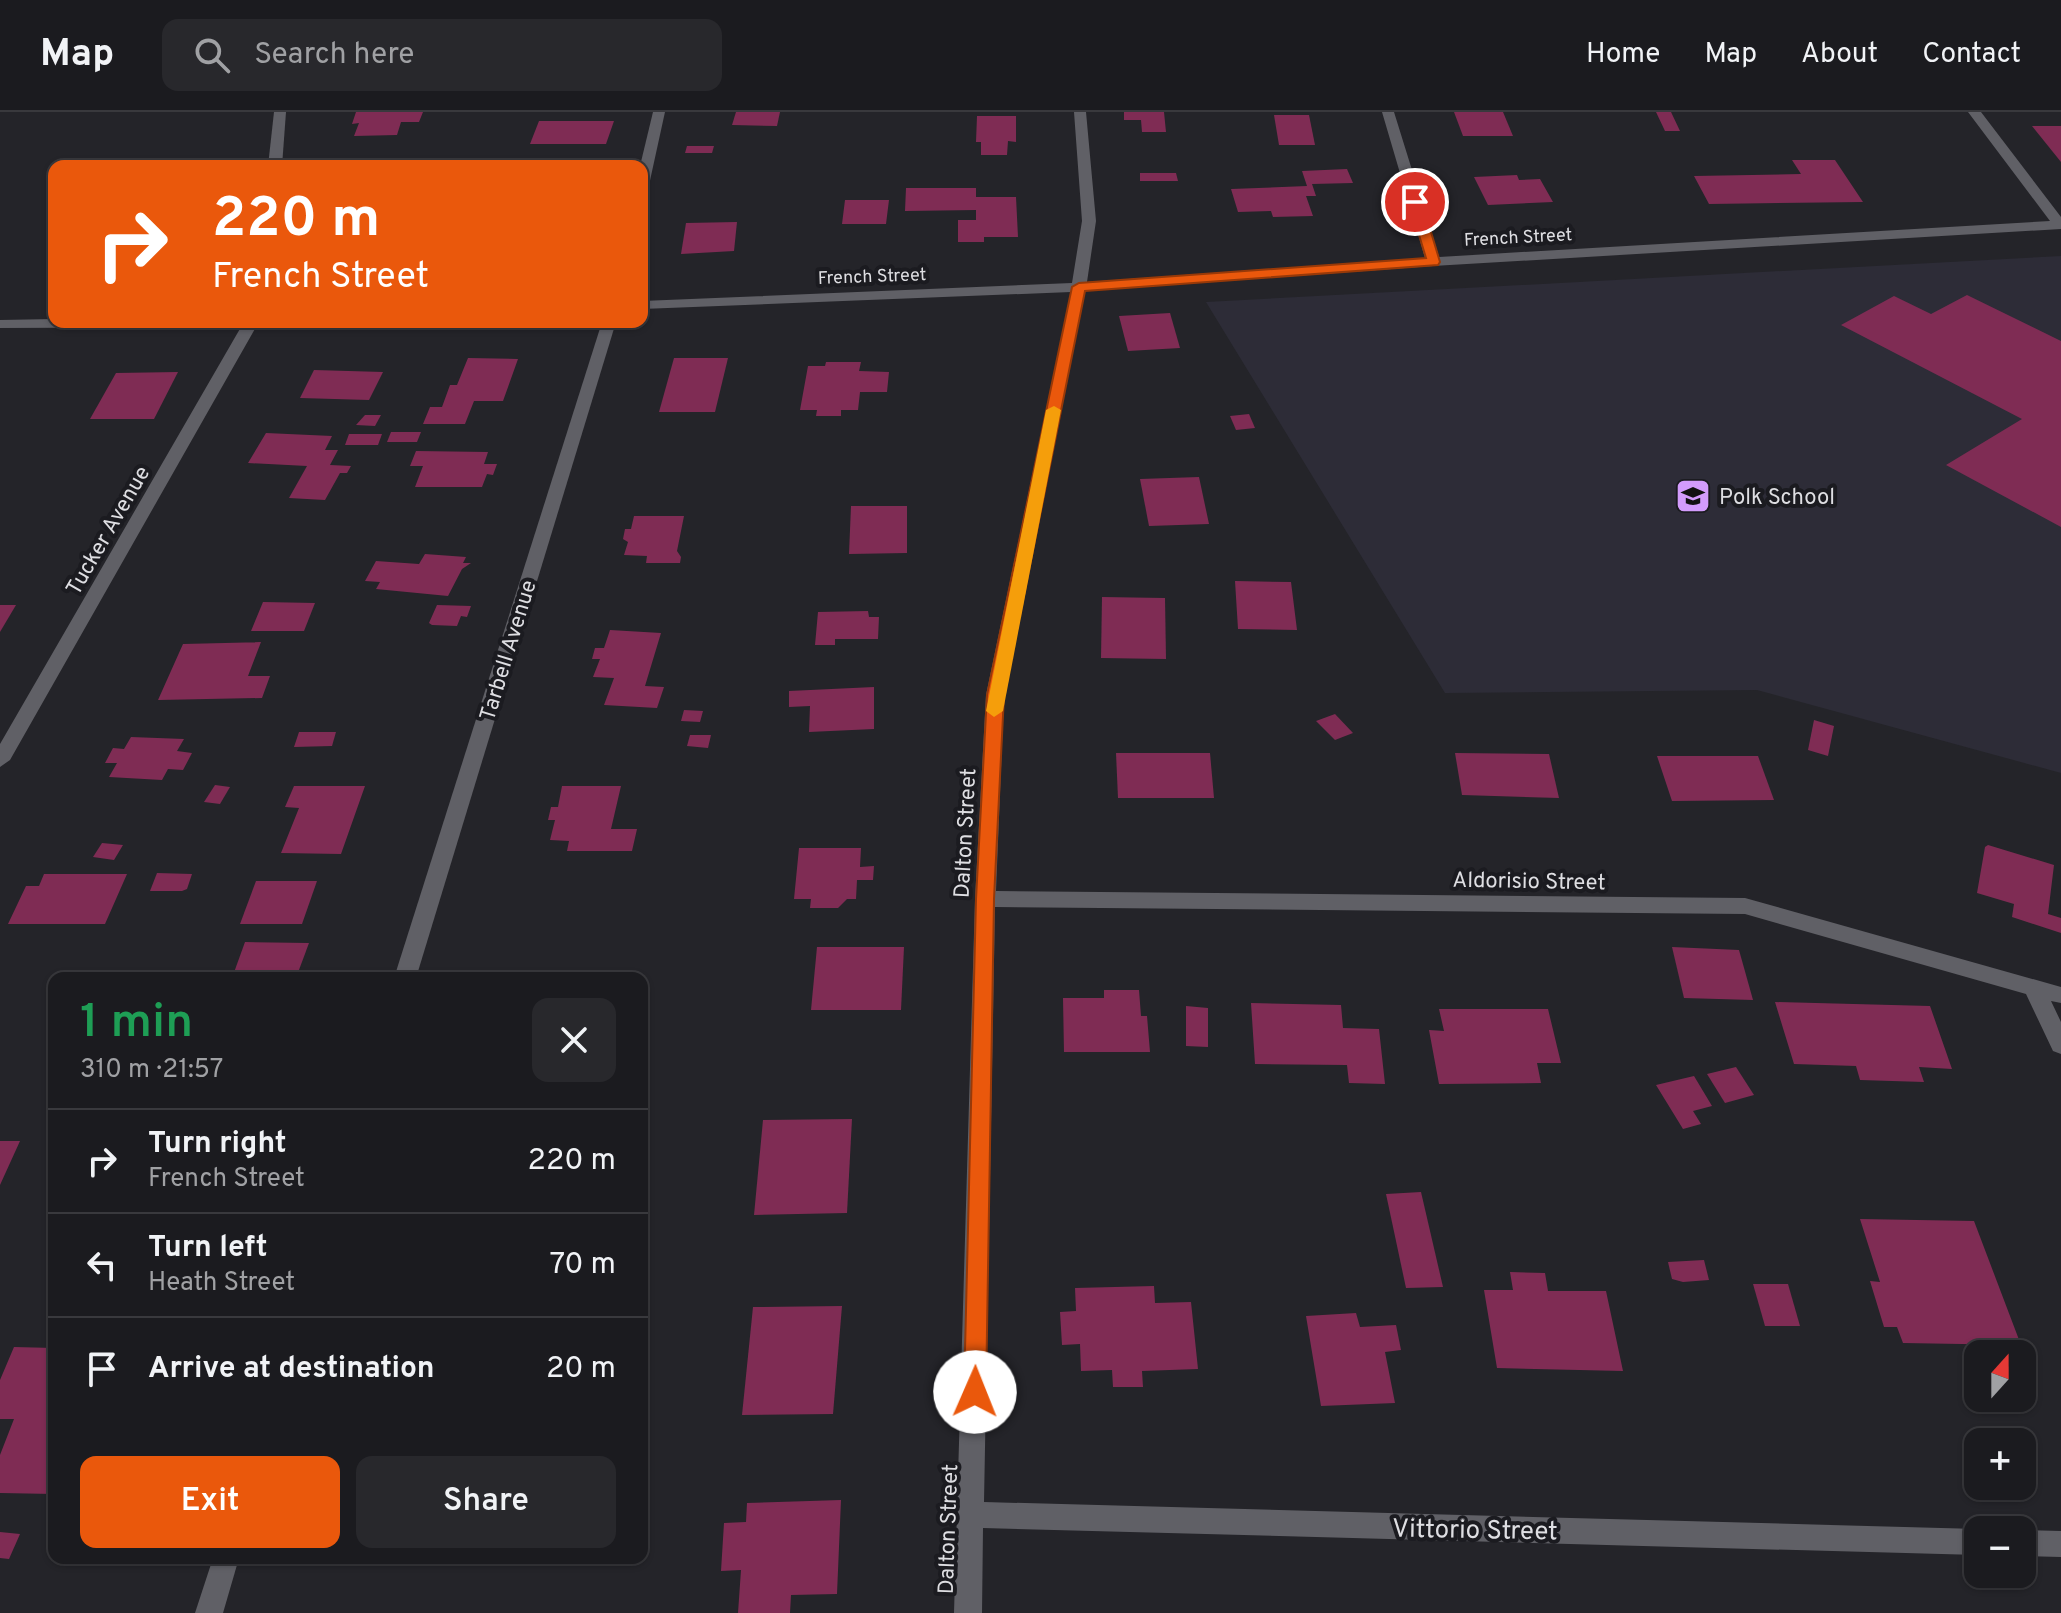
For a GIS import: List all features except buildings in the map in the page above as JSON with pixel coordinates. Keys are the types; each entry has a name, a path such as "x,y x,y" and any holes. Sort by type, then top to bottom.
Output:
{"street":[{"path":"276,160 280,112"},
{"path":"648,160 659,112"},
{"name":"Dalton Street","path":"968,1613 985,899 995,695 1079,287 1089,221 1080,112"},
{"path":"1388,112 1433,262"},
{"path":"1974,112 2060,225"},
{"name":"French Street","path":"648,305 1079,287 1433,262 2060,225"},
{"path":"0,324 48,324"},
{"name":"Tucker Avenue","path":"0,760 248,328"},
{"name":"Tarbell Avenue","path":"407,972 607,328"},
{"name":"Aldorisio Street","path":"985,899 1745,906 2061,995"},
{"path":"2034,987 2061,1045"},
{"name":"Vittorio Street","path":"972,1515 1964,1542"},
{"path":"2036,1543 2061,1544"},
{"path":"209,1613 224,1564"}],"shaded area":[{"name":"Polk School","path":"2061,256 2061,773 1757,690 1445,693 1206,302"}],"slow traffic":[{"path":"994,711 1054,410"}],"place":[{"name":"Polk School","path":"1693,496"}],"route":[{"path":"975,1392 985,899 995,695 1079,287 1433,262 1415,202"}]}
